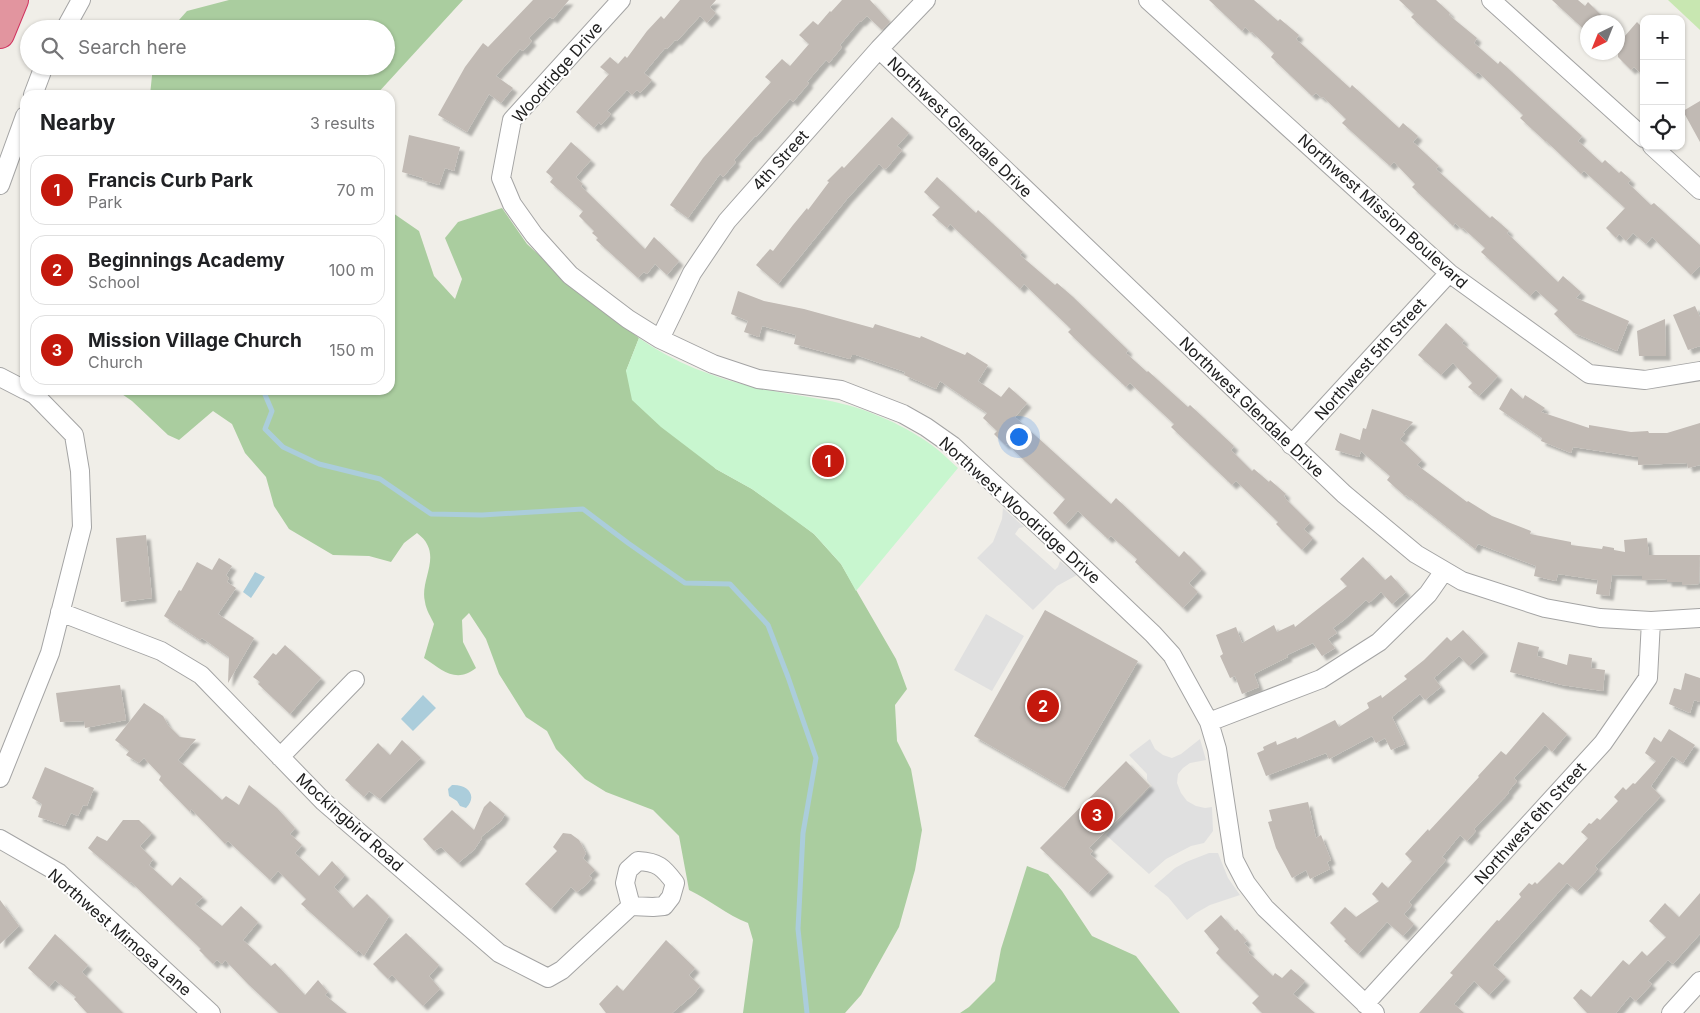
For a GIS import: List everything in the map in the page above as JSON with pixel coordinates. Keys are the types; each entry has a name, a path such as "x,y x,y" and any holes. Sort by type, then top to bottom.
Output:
{"highway":[{"path":"0,10 6,0"},
{"path":"0,34 14,0"}],"street":[{"path":"70,20 80,0"},
{"name":"Woodridge Drive","path":"506,151 512,120 621,0"},
{"name":"4th Street","path":"660,339 692,273 727,221 879,49 926,0"},
{"name":"Northwest Mission Boulevard","path":"1148,0 1449,273 1589,374 1645,380 1700,371"},
{"path":"1491,0 1640,134"},
{"name":"Northwest Glendale Drive","path":"879,49 1344,494 1416,554 1462,581 1545,608 1600,618 1651,621 1700,618"},
{"path":"35,90 41,75"},
{"path":"0,185 20,130"},
{"path":"1657,150 1699,186"},
{"name":"Northwest Woodridge Drive","path":"506,151 501,178 512,204 534,235 570,275 628,319 660,339 713,364 758,378 841,390 903,414 926,427 953,446 1153,634 1172,655 1209,722 1217,749 1234,860 1246,883 1265,908 1370,1008"},
{"name":"Northwest 5th Street","path":"1292,445 1449,273"},
{"path":"0,377 20,387"},
{"path":"0,778 50,653 82,527 80,471 74,435 35,395"},
{"path":"1209,722 1321,679 1379,642 1428,594 1444,571"},
{"name":"Mockingbird Road","path":"60,612 161,651 201,675 324,802 499,953 548,978 562,970 631,906"},
{"name":"Northwest 6th Street","path":"1370,1008 1602,744 1648,678 1651,621"},
{"path":"280,757 355,680"},
{"name":"Northwest Mimosa Lane","path":"0,839 58,873 211,1013"},
{"path":"1671,1013 1700,981"}],"green space":[{"path":"229,0 463,0 395,74 395,20 179,20 187,11"},
{"path":"1668,0 1700,0 1700,30 1685,15"},
{"path":"152,75 394,75 381,90 151,90"},
{"path":"502,208 527,244 564,278 639,338 626,371 716,469 752,489 814,534 841,564 896,659 907,689 895,705 897,741 911,769 922,830 915,870 899,927 861,995 845,1013 743,1013 753,940 748,923 689,890 679,836 653,810 606,792 585,779 556,749 547,731 526,717 499,674 486,639 469,613 462,620 463,642 476,668 462,675 449,674 424,658 434,624 426,608 424,593 429,567 429,549 425,541 417,533 404,543 391,562 369,556 333,555 289,529 274,506 266,477 245,453 232,424 213,411 179,440 168,435 123,395 395,395 395,214 419,231 434,276 455,299 462,279 445,238 458,222"},
{"path":"639,338 680,362 724,379 846,405 882,417 928,442 958,468 856,591 841,564 814,534 752,489 716,469 661,427 632,400 626,371"},
{"path":"1027,866 1048,874 1062,891 1092,936 1136,956 1180,1013 960,1013 969,1007 995,981 1001,949"}],"shaded area":[{"path":"1003,508 1024,527 1019,528 1015,534 1055,570 1060,561 1077,575 1057,586 1033,610 977,558 993,542 1002,519"},
{"path":"986,614 1024,636 992,691 954,670"},
{"path":"1150,739 1155,749 1163,755 1172,758 1181,754 1200,739 1206,760 1190,763 1183,768 1178,774 1177,783 1187,801 1196,806 1212,807 1213,831 1204,843 1191,846 1166,859 1149,874 1106,835 1152,786 1147,780 1147,774 1129,755"},
{"path":"1209,853 1218,853 1228,878 1240,895 1210,905 1187,920 1168,897 1154,886 1175,868"}],"water":[{"path":"255,572 265,577 251,598 243,592"},
{"path":"423,695 436,708 413,731 401,719"},
{"path":"452,785 463,786 471,795 470,804 466,808 460,806 457,801 449,796 448,789"}],"building":[{"path":"533,0 569,0 553,19 550,17 529,38 532,41 523,51 520,49 496,76 513,88 501,103 489,94 467,132 438,115 465,67 483,43 488,47"},
{"path":"680,0 716,0 710,7 716,13 707,23 700,16 677,41 675,40 667,49 665,48 644,73 652,80 640,93 637,90 632,95 627,90 607,111 611,114 601,125 599,122 594,128 576,112 609,74 600,67 610,57 618,64 625,56 627,58 647,31 661,16 664,19"},
{"path":"842,0 870,0 890,22 882,30 867,16 860,21 840,45 842,47 829,63 826,60 793,102 790,99 755,136 734,160 736,162 723,177 720,174 688,218 670,205 703,158 771,82 765,77 782,59 790,66 809,44 799,35 813,21 818,25"},
{"path":"1209,0 1254,0 1278,21 1280,19 1299,35 1296,39 1350,88 1352,85 1399,128 1403,123 1418,136 1413,142 1439,166 1436,169 1490,218 1492,216 1509,231 1507,233 1558,282 1563,276 1581,292 1576,298 1629,321 1617,351 1574,333 1554,314 1558,310 1536,290 1530,296 1481,252 1485,248 1463,228 1455,223 1453,226 1412,187 1415,184 1394,162 1390,166 1342,123 1346,119 1323,97 1316,93 1312,96 1271,57 1274,53 1252,32 1245,27 1242,31"},
{"path":"1399,0 1436,0 1450,13 1449,15 1477,38 1474,43 1498,64 1500,61 1582,136 1578,141 1602,163 1605,160 1619,173 1621,171 1631,180 1628,183 1651,205 1654,203 1700,245 1700,266 1691,275 1652,237 1646,244 1633,233 1626,241 1619,234 1616,238 1606,228 1625,208 1584,171 1581,174 1546,142 1520,118 1523,115 1478,72 1475,75 1411,17 1414,14"},
{"path":"1552,0 1578,0 1585,6 1588,2 1601,15 1580,15 1580,26"},
{"path":"1637,22 1640,25 1640,72 1634,67 1631,70 1621,60 1625,60 1625,36"},
{"path":"1700,101 1700,142 1685,115 1685,110"},
{"path":"892,117 909,133 897,146 902,150 887,168 884,169 879,164 847,199 778,284 756,265 770,249 773,251 807,208 808,210 829,182 827,181 842,166 844,168"},
{"path":"409,135 460,147 454,171 445,168 439,185 402,172"},
{"path":"571,142 591,160 576,177 583,184 581,186 645,249 654,237 679,261 667,275 655,264 647,274 644,272 638,278 596,240 598,238 592,233 594,231 579,216 583,211 550,182 553,178 546,172"},
{"path":"937,177 976,213 978,210 1023,252 1020,255 1055,285 1057,283 1072,296 1128,350 1126,353 1188,407 1190,405 1234,446 1231,450 1252,471 1254,469 1286,494 1284,496 1286,499 1310,523 1304,529 1313,538 1302,550 1276,524 1278,522 1236,481 1232,485 1171,427 1174,424 1130,383 1126,387 1093,356 1068,332 1071,329 1024,284 1020,289 950,224 947,228 932,215 940,207 924,192"},
{"path":"738,291 764,301 804,309 873,328 875,324 920,338 921,336 965,355 967,352 988,365 978,381 1001,397 1009,387 1027,403 1015,417 1111,504 1116,498 1179,557 1184,551 1202,569 1189,583 1198,592 1183,608 1135,562 1137,559 1111,536 1108,539 1078,511 1065,525 1053,513 1065,499 994,434 997,431 983,418 987,413 940,381 936,389 904,375 905,372 856,355 852,355 850,359 794,344 796,335 762,326 759,337 744,332 748,321 731,314"},
{"path":"1695,306 1700,317 1700,346 1688,350 1673,315"},
{"path":"1665,319 1666,356 1639,356 1637,331"},
{"path":"1446,323 1464,340 1462,343 1498,376 1479,396 1468,387 1472,383 1453,363 1441,375 1418,355"},
{"path":"1511,388 1523,399 1525,395 1545,408 1541,412 1589,428 1589,425 1631,432 1667,433 1700,423 1700,465 1688,468 1687,463 1638,465 1638,457 1573,447 1571,453 1541,441 1542,438 1499,409"},
{"path":"1372,409 1413,422 1400,439 1422,460 1417,465 1467,502 1492,516 1531,531 1530,534 1571,542 1571,545 1602,549 1603,546 1625,552 1624,540 1647,538 1649,555 1700,555 1699,584 1682,585 1682,582 1667,582 1667,579 1642,580 1642,576 1612,575 1609,596 1596,594 1598,580 1558,574 1556,581 1534,576 1536,566 1478,544 1475,549 1405,496 1387,480 1390,476 1361,451 1359,457 1335,450 1340,433 1360,440 1363,428 1366,429"},
{"path":"146,535 152,598 121,602 116,538"},
{"path":"1363,557 1385,580 1391,575 1406,592 1392,604 1381,592 1369,603 1366,600 1333,628 1337,633 1328,639 1335,648 1322,656 1313,643 1287,655 1288,657 1254,674 1259,687 1242,694 1235,676 1230,678 1220,656 1223,654 1216,635 1236,627 1242,643 1274,625 1277,632 1294,624 1295,627 1347,586 1340,579"},
{"path":"219,558 232,566 226,575 229,578 227,582 236,588 218,614 254,638 228,683 229,657 202,638 200,640 164,616 197,562 212,570"},
{"path":"1045,610 1138,661 1064,788 974,736"},
{"path":"1463,630 1484,652 1469,666 1459,656 1434,678 1441,687 1425,700 1420,694 1392,717 1405,744 1391,750 1385,738 1376,743 1372,736 1329,759 1326,753 1266,776 1257,753 1264,750 1263,747 1276,741 1277,745 1296,737 1297,739 1335,720 1339,727 1369,708 1367,703 1381,695 1382,698 1407,679 1404,676 1424,660 1447,637 1451,641"},
{"path":"1518,642 1539,647 1537,656 1567,665 1569,654 1592,658 1591,668 1605,670 1603,691 1562,685 1510,672"},
{"path":"285,645 321,678 290,714 253,677 273,653 276,655"},
{"path":"1685,673 1700,678 1700,702 1694,700 1690,713 1669,704 1674,688 1681,690"},
{"path":"120,685 126,720 85,728 84,721 60,722 56,693"},
{"path":"144,703 163,716 168,725 180,737 196,739 178,760 222,800 226,796 239,805 249,785 277,808 295,828 290,834 302,845 295,853 319,876 332,861 345,875 334,887 353,908 367,894 389,916 364,956 358,950 356,953 301,904 306,899 278,871 270,880 228,841 225,844 191,809 190,812 159,780 161,776 144,758 139,763 126,755 129,751 115,740"},
{"path":"1543,712 1567,734 1552,752 1545,745 1514,778 1517,781 1509,793 1474,829 1476,831 1467,841 1460,835 1442,857 1446,860 1409,902 1412,905 1404,914 1414,924 1403,936 1387,922 1358,954 1344,941 1346,939 1330,923 1345,907 1356,917 1379,901 1372,894 1382,882 1388,888 1412,861 1405,854 1428,829 1429,831 1501,751 1506,755"},
{"path":"1669,729 1695,745 1683,763 1672,756 1651,786 1661,796 1595,866 1598,869 1577,891 1567,883 1493,965 1506,977 1489,995 1474,981 1454,1004 1464,1013 1419,1013 1453,975 1450,973 1497,920 1499,921 1521,897 1519,894 1529,883 1532,885 1535,882 1537,884 1559,862 1563,865 1588,838 1581,832 1589,823 1591,824 1597,818 1600,820 1618,801 1614,797 1623,787 1626,790 1633,783 1635,784 1656,761 1645,753 1654,737 1661,742"},
{"path":"402,740 421,758 380,799 369,791 364,797 345,780 378,743 390,755"},
{"path":"1126,761 1150,786 1089,848 1093,851 1090,854 1109,872 1088,893 1040,848"},
{"path":"45,767 94,788 87,806 83,805 78,816 71,813 65,826 38,817 42,804 32,798"},
{"path":"490,801 505,814 501,821 481,837 474,850 458,863 441,847 434,851 423,839 452,810 474,830 484,807"},
{"path":"1308,802 1316,838 1321,835 1331,860 1327,862 1330,869 1310,879 1306,870 1292,878 1276,848 1268,822 1272,821 1269,810"},
{"path":"123,820 139,820 152,833 140,846 153,859 149,865 172,886 180,877 203,897 195,904 222,926 241,906 258,922 243,940 271,966 275,963 305,995 318,980 328,992 325,995 347,1013 279,1013 225,960 222,964 217,960 213,964 199,950 201,949 131,882 88,848 97,836 107,841"},
{"path":"563,833 571,834 579,840 586,853 583,858 595,870 589,876 592,878 585,886 577,892 571,887 551,909 525,884 557,851 553,847"},
{"path":"1700,893 1700,934 1673,964 1668,960 1648,981 1652,984 1636,1001 1630,996 1616,1013 1587,1013 1573,998 1581,989 1591,997 1623,960 1629,965 1642,951 1647,956 1666,937 1649,921 1665,903 1679,917"},
{"path":"0,900 19,926 0,944"},
{"path":"1221,915 1247,941 1244,943 1250,950 1248,952 1273,976 1275,973 1282,978 1291,969 1305,981 1293,994 1315,1013 1262,1013 1252,1003 1259,996 1216,953 1219,949 1204,931"},
{"path":"406,933 439,965 429,976 440,989 423,1006 392,975 388,979 373,964"},
{"path":"55,934 88,965 82,972 123,1013 87,1013 74,999 76,997 55,980 49,987 28,968"},
{"path":"666,940 695,968 689,975 700,986 694,994 672,1013 606,1013 599,1004 617,985 623,991"}],"waterway":[{"path":"265,395 272,411 265,429 283,447 319,464 380,479 431,514 482,515 583,509 685,583 730,584 768,625 816,758 803,833 798,929 807,1013"}],"place":[{"name":"Francis Curb Park","path":"828,461"},
{"name":"Beginnings Academy","path":"1043,706"},
{"name":"Mission Village Church","path":"1097,815"}]}
